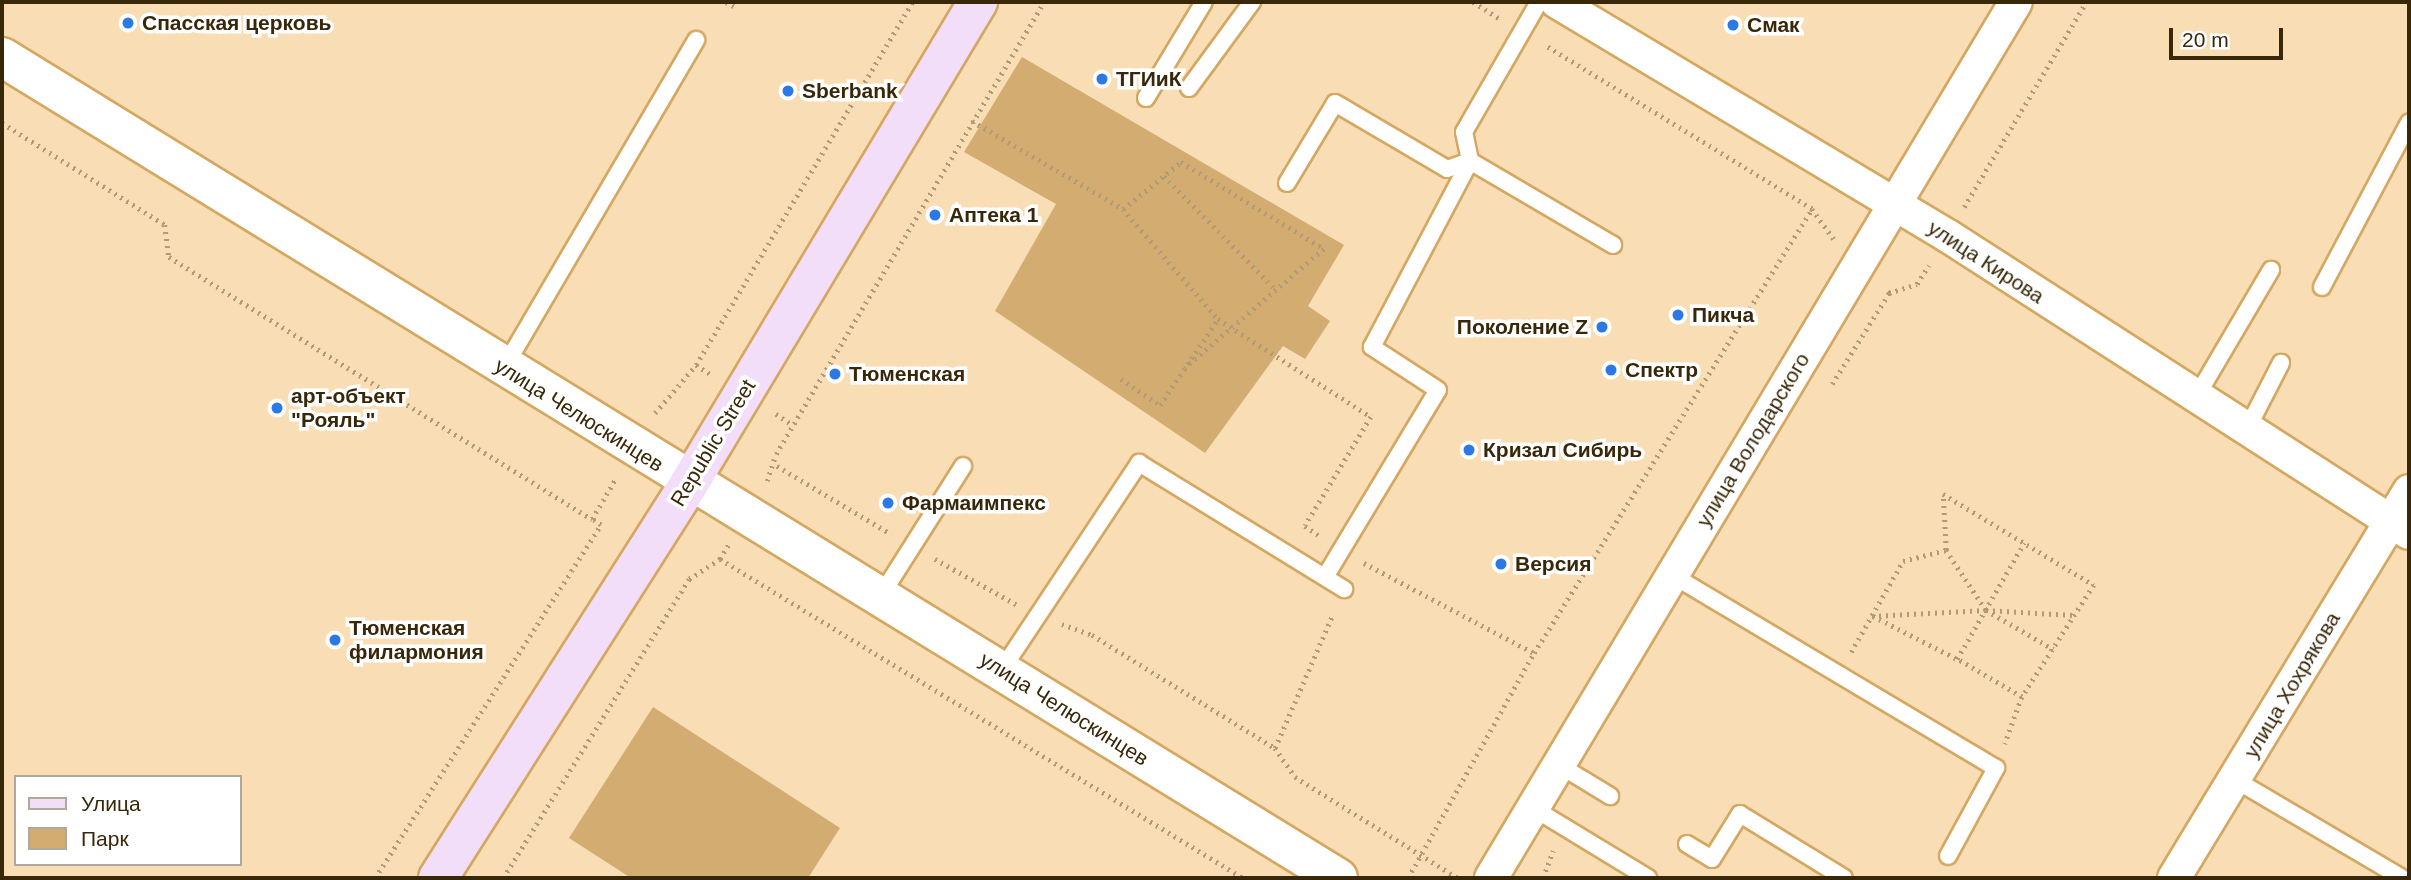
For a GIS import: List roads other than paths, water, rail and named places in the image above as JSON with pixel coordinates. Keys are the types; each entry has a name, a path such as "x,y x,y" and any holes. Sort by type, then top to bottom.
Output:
{"main road":[{"name":"Republic Street","path":"438,878 690,482 978,2"},
{"name":"улица Челюскинцев","path":"2,57 503,368 1338,878"}],"street":[{"name":"улица Володарского","path":"1491,878 2016,2"},
{"name":"улица Кирова","path":"1567,4 1948,236 2245,433 2400,528"},
{"name":"улица Хохрякова","path":"2174,878 2234,779 2400,528 2409,491"}],"lane":[{"path":"1146,98 1204,2"},
{"path":"1189,88 1252,2"},
{"path":"1325,577 1438,390 1372,347 1470,162 1464,132 1539,2"},
{"path":"503,368 696,40"},
{"path":"1287,184 1335,103 1447,169 1470,162 1613,246"},
{"path":"2322,287 2409,123"},
{"path":"2195,399 2271,270"},
{"path":"2245,433 2281,363"},
{"path":"1001,671 1139,463 1344,589"},
{"path":"880,597 963,466"},
{"path":"1672,575 1996,768 1948,856"},
{"path":"1559,765 1610,796"},
{"path":"2234,779 2402,878"},
{"path":"1533,808 1648,878"},
{"path":"1688,844 1712,859 1740,814 1844,878"}],"place":[{"name":"Спасская церковь","path":"128,23"},
{"name":"Смак","path":"1733,25"},
{"name":"ТГИиК","path":"1102,79"},
{"name":"Sberbank","path":"788,91"},
{"name":"Аптека 1","path":"935,215"},
{"name":"Пикча","path":"1678,315"},
{"name":"Поколение Z","path":"1602,327"},
{"name":"Спектр","path":"1611,370"},
{"name":"Тюменская","path":"835,374"},
{"name":"арт-объект \"Рояль\"","path":"277,408"},
{"name":"Кризал Сибирь","path":"1469,450"},
{"name":"Фармаимпекс","path":"888,503"},
{"name":"Версия","path":"1501,564"},
{"name":"Тюменская филармония","path":"335,640"}]}
